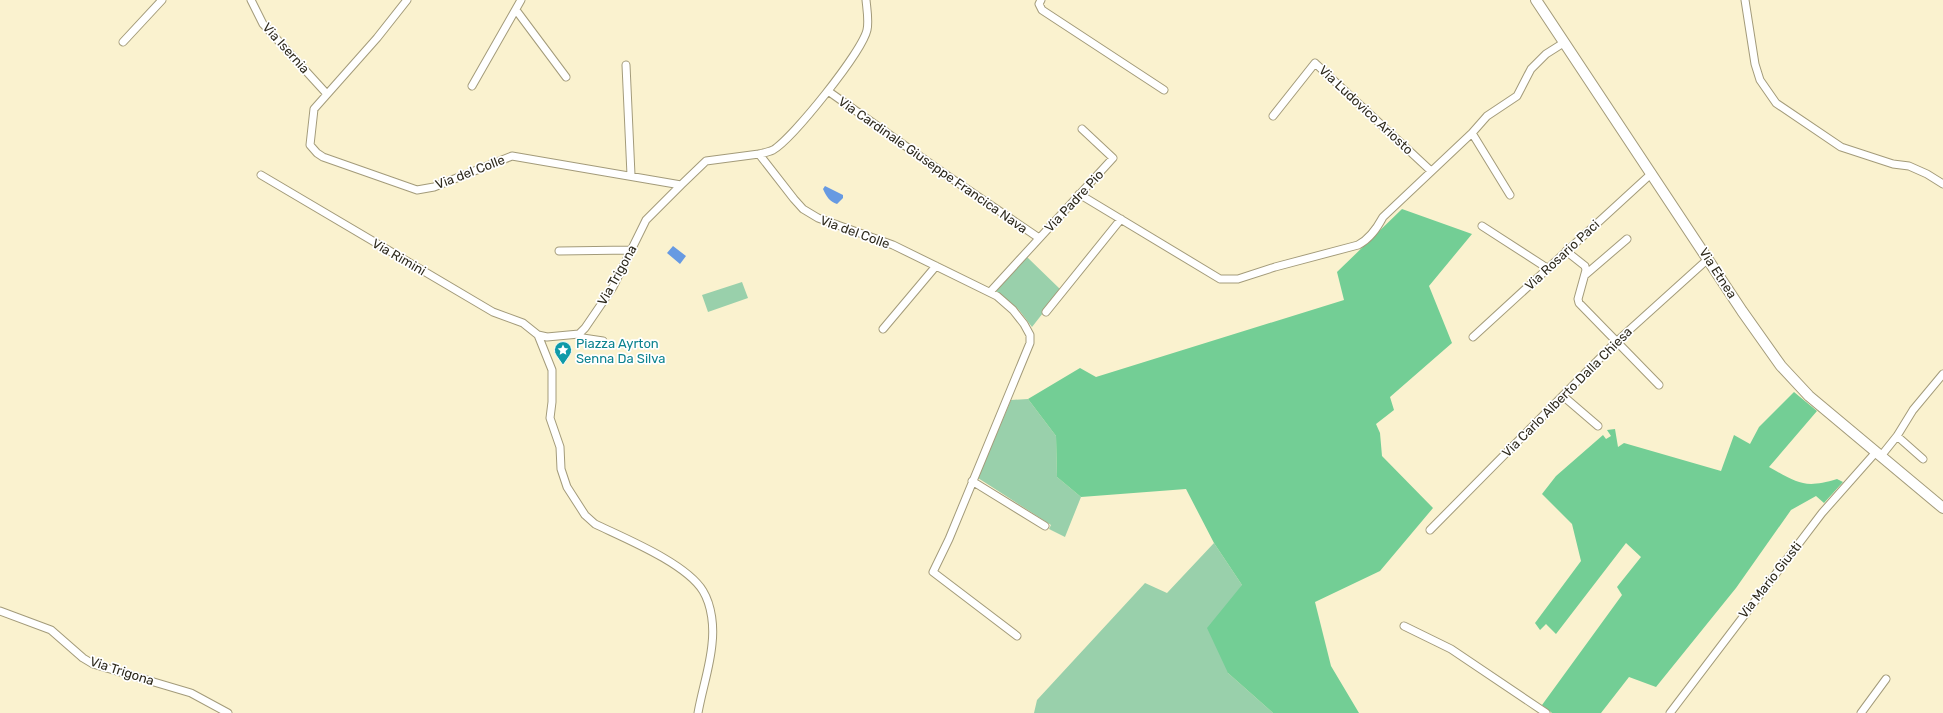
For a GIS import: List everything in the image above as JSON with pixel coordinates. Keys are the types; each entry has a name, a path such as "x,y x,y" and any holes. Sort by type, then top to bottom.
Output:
{"main road":[{"name":"Via Etnea","path":"1536,0 1770,351 1799,387 1943,508"}],"street":[{"path":"123,42 162,0"},
{"name":"Via Isernia","path":"251,0 263,24 326,93"},
{"path":"326,93 377,38 407,0"},
{"path":"472,86 521,0"},
{"path":"681,185 706,161 759,154 772,150 782,143 799,126 828,91 861,43 867,31 866,0"},
{"path":"1041,0 1039,4 1042,10 1164,90"},
{"path":"1745,0 1755,64 1760,80 1776,103 1841,148 1893,164 1917,169 1943,184"},
{"path":"516,10 566,77"},
{"path":"1079,194 1220,279 1238,279 1364,242 1376,229 1383,216 1472,133 1487,116 1517,96 1531,69 1546,54 1565,42"},
{"name":"Via Ludovico Ariosto","path":"1273,116 1315,63 1431,171"},
{"path":"626,65 631,175"},
{"name":"Via Cardinale Giuseppe Francica Nava","path":"828,91 942,172 1039,238"},
{"name":"Via del Colle","path":"326,93 314,109 310,145 317,153 417,190 434,187 512,156 631,175 681,185"},
{"name":"Via Padre Pio","path":"990,292 1112,158 1082,129"},
{"path":"1472,133 1510,195"},
{"name":"Via del Colle","path":"759,154 803,209 818,218 893,245 990,292 1013,310 1030,335 1030,343 949,539 933,572 1017,636"},
{"name":"Via Rosario Paci","path":"1473,337 1652,173"},
{"name":"Via Rimini","path":"262,175 493,312 523,323 538,335"},
{"name":"Via Trigona","path":"579,334 610,293 646,220 681,185"},
{"path":"1046,312 1121,219"},
{"path":"1482,226 1547,268"},
{"path":"1585,275 1627,239"},
{"path":"559,251 631,250"},
{"path":"1566,251 1585,266 1585,275 1578,299 1579,303 1659,385"},
{"name":"Via Carlo Alberto Dalla Chiesa","path":"1430,530 1616,342 1708,258"},
{"path":"883,329 936,266"},
{"path":"603,341 583,338 579,334 555,337 538,335 552,370 552,402 550,418 560,448 561,469 566,487 585,515 595,524 676,566 695,580 703,591 712,618 712,645 698,713"},
{"name":"Via Mario Giusti","path":"1670,713 1822,513 1897,436 1913,410 1943,374"},
{"path":"1563,396 1598,426"},
{"path":"1897,436 1923,459"},
{"path":"972,481 1045,526"},
{"name":"Via Trigona","path":"0,611 51,630 83,658 93,664 191,693 228,713"},
{"path":"1404,626 1451,649 1546,713"},
{"path":"1861,713 1886,679"}],"green space":[{"path":"1402,209 1472,234 1429,286 1452,343 1390,397 1394,410 1376,424 1380,433 1382,456 1433,508 1380,571 1315,602 1331,666 1359,713 1273,713 1228,673 1207,628 1242,585 1214,543 1186,489 1081,497 1057,477 1056,436 1028,399 1080,368 1096,377 1344,300 1337,272"},
{"path":"1027,257 1061,290 1032,327 1019,310 996,291"},
{"path":"742,282 748,298 708,312 702,295"},
{"path":"1794,392 1817,411 1769,467 1802,483 1817,484 1837,479 1843,482 1824,503 1816,496 1791,510 1736,588 1656,687 1629,677 1601,713 1552,713 1542,705 1622,595 1617,587 1641,557 1626,543 1556,634 1546,624 1540,630 1535,623 1581,561 1572,524 1542,494 1556,476 1603,435 1606,439 1611,436 1607,430 1615,429 1618,447 1624,443 1721,471 1734,435 1750,444 1759,427"},
{"path":"1028,399 1056,436 1057,477 1081,497 1065,537 1049,529 1051,525 978,478 1011,400"},
{"path":"1214,543 1242,585 1228,673 1273,713 1034,713 1037,700 1145,583 1167,593"}],"water":[{"path":"825,186 843,195 843,198 837,204 832,202 827,196 823,189"},
{"path":"673,246 686,256 680,264 667,253"}],"place":[{"name":"Piazza Ayrton Senna Da Silva","path":"563,365"}]}
